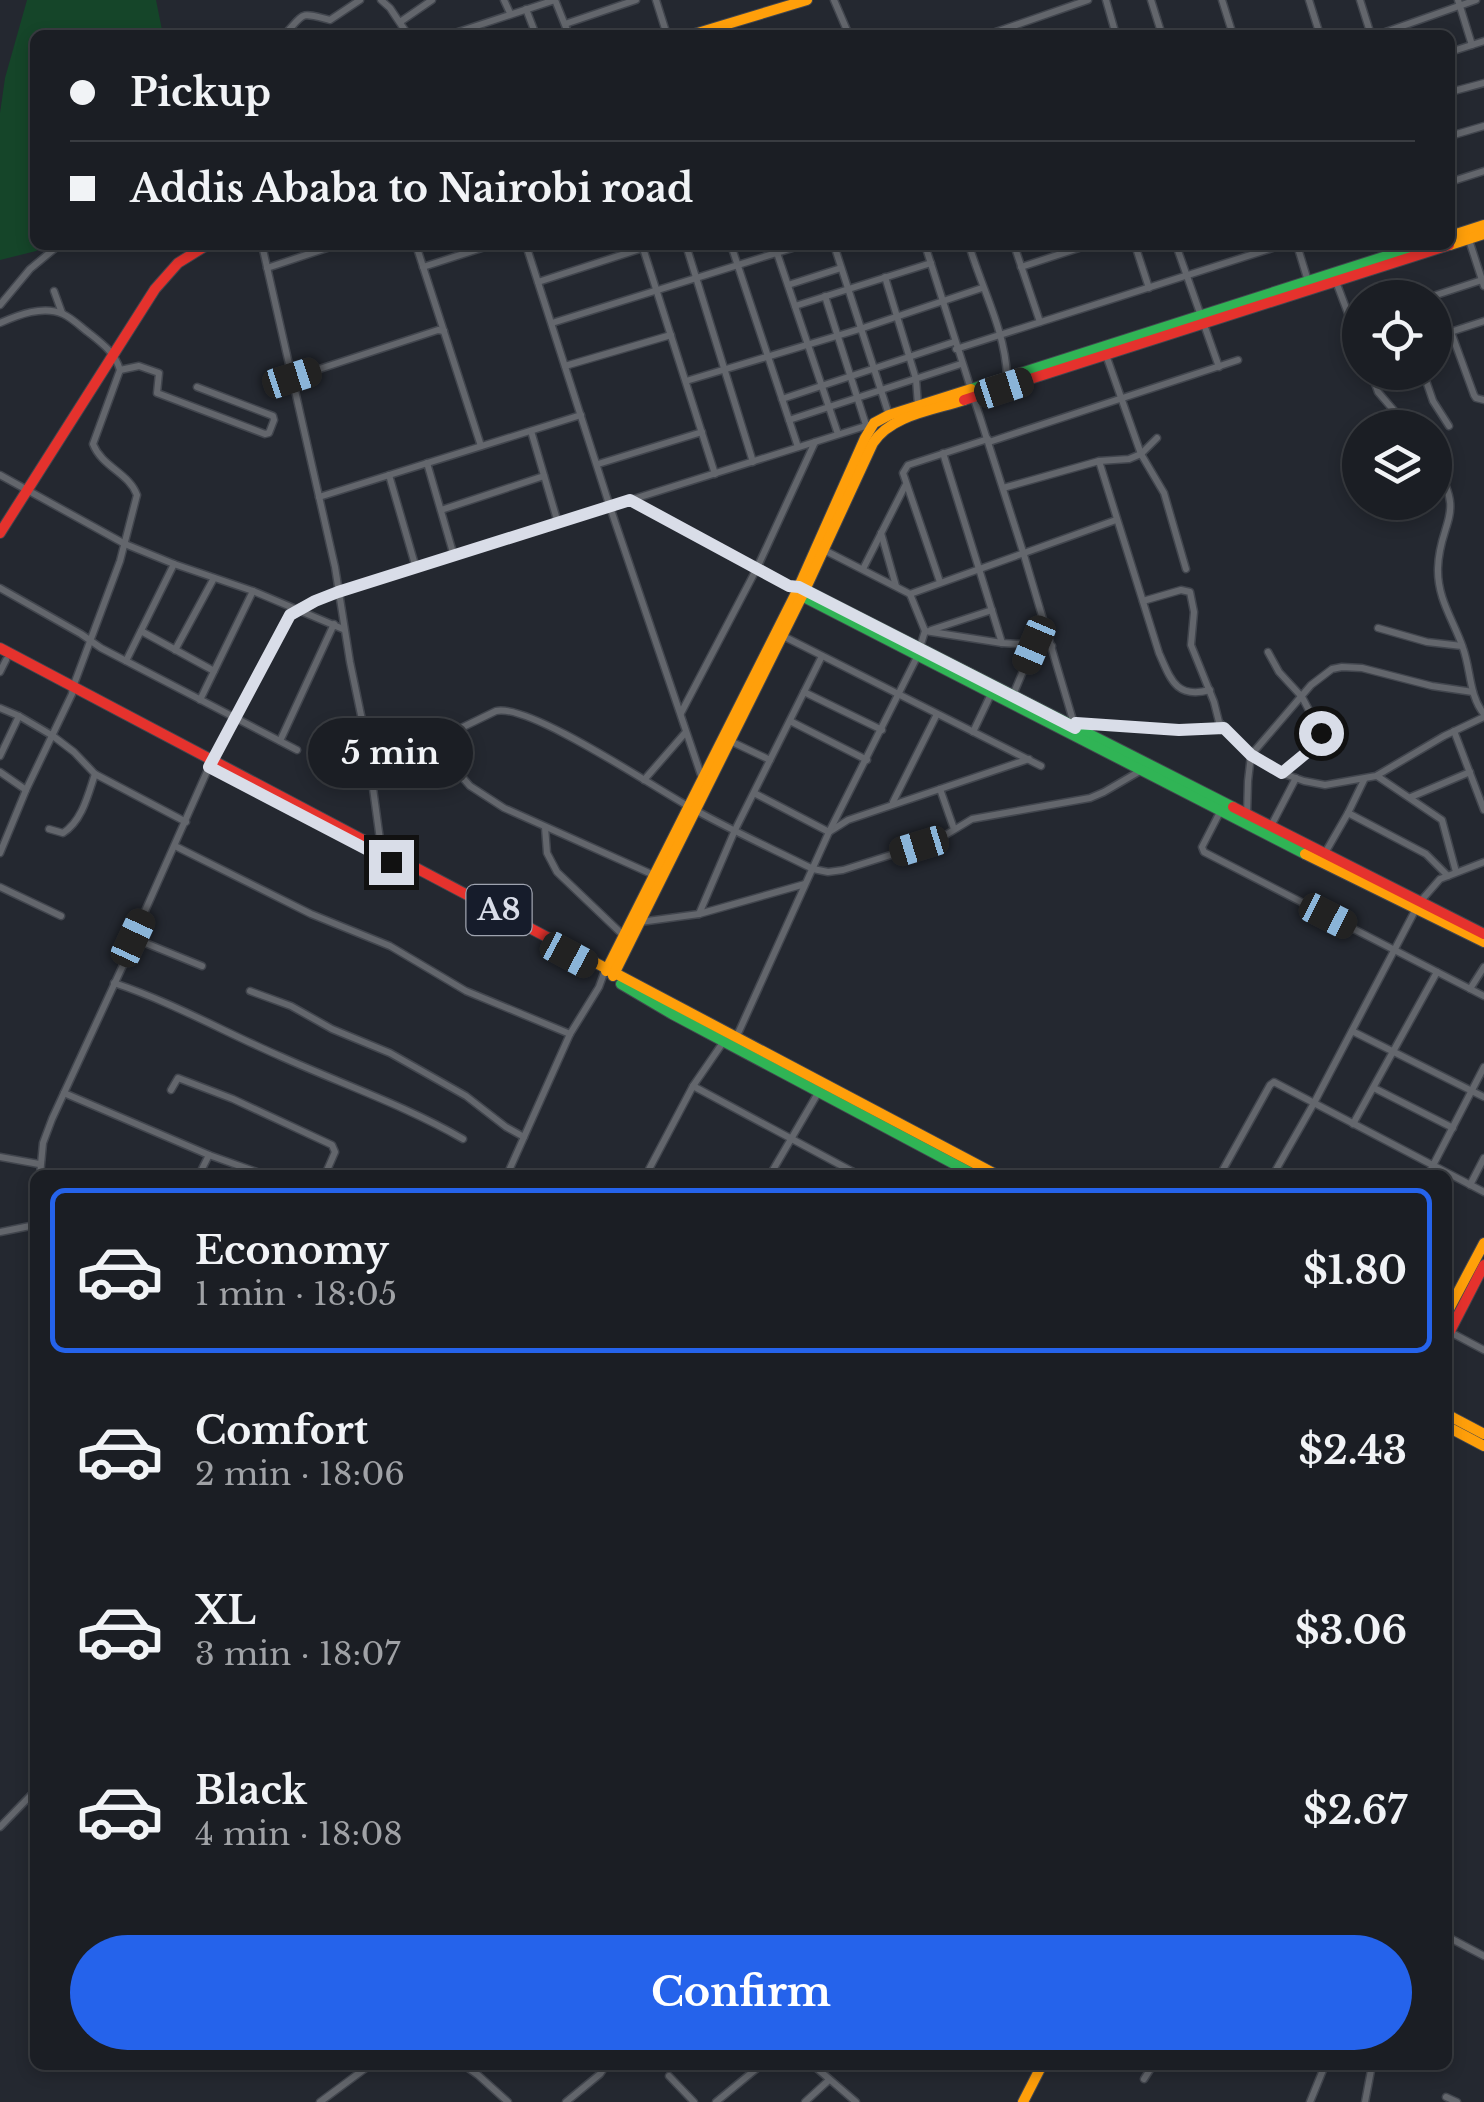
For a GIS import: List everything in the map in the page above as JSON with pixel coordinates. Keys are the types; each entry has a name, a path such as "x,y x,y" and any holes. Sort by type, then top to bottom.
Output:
{"main road":[{"path":"707,30 806,0"},
{"path":"1455,242 1484,225"},
{"path":"1455,236 1484,234"},
{"path":"0,533 154,288 178,263 198,250"},
{"path":"610,973 640,922 691,808 779,634 870,424 918,405 1106,355 1308,280 1335,278 1409,250"},
{"path":"798,590 824,550 880,432 893,423 1007,376 1433,250"},
{"path":"798,590 1220,812 1484,934"},
{"name":"A8","path":"0,648 211,764 738,1038 966,1170"},
{"name":"A8","path":"3,658 73,690"},
{"path":"993,691 1013,696 1075,726 1325,853 1484,942"},
{"path":"691,808 702,779 726,738"},
{"name":"A8","path":"211,764 381,848 610,973 723,1041 987,1170"},
{"path":"610,973 623,935 658,877"},
{"path":"1452,1324 1482,1260 1484,1243"},
{"path":"1452,1306 1482,1260"},
{"path":"1452,1417 1484,1434"},
{"path":"1452,1429 1484,1446"},
{"path":"1022,2102 1039,2070"}],"street":[{"path":"289,30 303,16 311,13 330,20 360,0"},
{"path":"381,0 405,30"},
{"path":"504,0 510,13"},
{"path":"468,30 555,0 567,30"},
{"path":"565,24 636,0"},
{"path":"656,0 665,30"},
{"path":"834,0 846,30"},
{"path":"1054,0 1058,11"},
{"path":"1003,30 1088,0"},
{"path":"1106,0 1115,30"},
{"path":"1151,0 1160,30"},
{"path":"1222,0 1231,30"},
{"path":"1309,0 1318,30"},
{"path":"1360,0 1372,30"},
{"path":"1387,30 1476,0"},
{"path":"1459,3 1472,45"},
{"path":"400,22 432,4"},
{"path":"526,9 534,30"},
{"path":"1022,24 1024,30"},
{"path":"1455,50 1484,41"},
{"path":"1455,92 1484,83"},
{"path":"1455,135 1484,126"},
{"path":"1455,180 1484,171"},
{"path":"1452,291 1483,283 1467,235"},
{"path":"0,305 53,250"},
{"path":"263,250 338,592 368,752 381,848"},
{"path":"267,268 321,250"},
{"path":"418,250 481,446"},
{"path":"423,267 476,250"},
{"path":"528,250 702,779"},
{"path":"538,282 633,250"},
{"path":"643,250 715,474"},
{"path":"688,250 753,462"},
{"path":"732,250 798,447"},
{"path":"552,323 786,250"},
{"path":"836,250 889,415"},
{"path":"926,250 1075,726 1224,728"},
{"path":"971,250 1002,335 1007,376"},
{"path":"1016,250 1040,322"},
{"path":"1021,267 1073,250"},
{"path":"1138,250 1149,288"},
{"path":"1178,250 1219,367"},
{"path":"782,399 910,358 1002,335 1267,250"},
{"path":"1299,250 1308,280"},
{"path":"777,253 838,434"},
{"path":"794,306 930,262"},
{"path":"788,285 842,268"},
{"path":"885,278 916,378 918,405"},
{"path":"1335,278 1342,299"},
{"path":"686,382 982,288"},
{"path":"0,853 73,690 125,544 137,495 134,486 100,458 94,444 120,370 106,346 62,313 54,291"},
{"path":"40,1170 43,1143 64,1093 211,764 290,615 338,592 870,424 857,398 825,296"},
{"path":"0,323 21,314 62,313"},
{"path":"1452,332 1484,322"},
{"path":"292,378 444,331"},
{"path":"566,366 670,334"},
{"path":"1452,335 1474,396 1484,400"},
{"path":"1106,355 1141,454 1164,493 1186,569"},
{"path":"940,583 906,485 904,473 908,465 1238,360"},
{"path":"789,420 961,364"},
{"path":"120,370 139,366 159,374 158,392 269,433 273,416 196,387"},
{"path":"1377,390 1394,410"},
{"path":"318,496 582,415"},
{"path":"530,431 558,523"},
{"path":"597,464 702,432"},
{"path":"1003,488 1099,462 1129,459 1141,454 1157,438"},
{"path":"680,715 757,568 816,441"},
{"path":"943,454 1002,643"},
{"path":"1099,462 1159,653 1183,692 1210,690"},
{"path":"427,463 454,556"},
{"path":"389,475 416,568"},
{"path":"0,476 125,544 299,608 344,629"},
{"path":"441,510 544,476"},
{"path":"863,570 906,485"},
{"path":"630,500 798,590"},
{"path":"910,594 1116,520"},
{"path":"1143,601 1181,590 1190,592 1194,612 1191,645 1210,690 1218,722 1251,755 1282,773 1325,786 1376,776 1484,716 1474,699 1463,646 1440,590 1438,566 1450,520"},
{"path":"881,531 896,586"},
{"path":"649,1170 693,1086 723,1041 738,1038 812,870 927,631 910,594 824,550"},
{"path":"126,662 174,564"},
{"path":"176,650 214,578"},
{"path":"0,588 126,662 298,750"},
{"path":"200,700 254,591"},
{"path":"927,631 992,610"},
{"path":"280,741 334,624"},
{"path":"1378,628 1426,642 1463,646"},
{"path":"927,631 1052,646"},
{"path":"141,632 214,671"},
{"path":"779,634 1041,766"},
{"path":"1013,696 1034,645"},
{"path":"1268,652 1279,672 1302,697 1321,733 1320,740 1282,773"},
{"path":"699,914 822,656"},
{"path":"0,672 3,658"},
{"path":"1248,816 1251,755 1318,678 1332,669 1362,668 1473,692"},
{"path":"974,732 993,691"},
{"path":"804,692 882,730"},
{"path":"0,708 53,736 95,774 186,822"},
{"path":"368,752 426,746 506,709 518,712 582,743 691,808 812,870 828,872 919,846 972,819 1090,798 1140,771"},
{"path":"892,804 937,714"},
{"path":"0,756 19,716"},
{"path":"790,721 867,760"},
{"path":"1454,731 1484,810"},
{"path":"644,780 686,732"},
{"path":"726,738 770,760"},
{"path":"426,746 439,752 470,786 504,808 658,877"},
{"path":"830,832 848,820 892,804 1029,760"},
{"path":"0,772 26,790"},
{"path":"1410,797 1470,772"},
{"path":"48,829 63,833 69,830 86,802 95,774"},
{"path":"1376,776 1442,820 1452,874"},
{"path":"1271,827 1296,778"},
{"path":"1325,853 1364,779"},
{"path":"940,789 954,829"},
{"path":"754,792 830,832"},
{"path":"1220,812 1202,847 1204,852 1484,996"},
{"path":"1348,813 1426,854 1452,874"},
{"path":"544,826 548,853 557,872 623,935"},
{"path":"175,846 312,914 390,946 466,991 570,1034"},
{"path":"1276,1170 1418,906 1440,879 1484,862"},
{"path":"640,922 699,914 806,884"},
{"path":"0,887 61,916"},
{"path":"133,938 202,966"},
{"path":"1470,989 1484,966"},
{"path":"1353,1124 1437,972"},
{"path":"509,1170 570,1034 610,973"},
{"path":"114,983 422,1117 463,1139"},
{"path":"250,991 390,1053 466,1096 524,1138"},
{"path":"1352,1031 1484,1097"},
{"path":"1431,1170 1484,1067"},
{"path":"171,1090 178,1078 332,1145 335,1152 327,1170"},
{"path":"1223,1170 1270,1084 1279,1083 1441,1170"},
{"path":"693,1086 848,1170"},
{"path":"773,1170 821,1087"},
{"path":"1374,1088 1453,1128"},
{"path":"64,1093 250,1170"},
{"path":"202,1170 209,1155"},
{"path":"0,1157 39,1164"},
{"path":"1470,1185 1484,1158"},
{"path":"1452,1176 1484,1192"},
{"path":"0,1232 30,1225"},
{"path":"1452,1334 1484,1350"},
{"path":"0,1827 30,1796"},
{"path":"1452,1939 1484,1956"},
{"path":"320,2102 363,2070"},
{"path":"470,2070 508,2102"},
{"path":"566,2102 603,2070"},
{"path":"716,2102 754,2070"},
{"path":"818,2070 856,2102"},
{"path":"1144,2079 1150,2070"},
{"path":"1310,2102 1323,2070"},
{"path":"1365,2102 1371,2070"},
{"path":"670,2076 694,2102"},
{"path":"805,2102 829,2080"},
{"path":"1446,2097 1457,2102"}],"green space":[{"path":"27,0 156,0 162,30 30,30 30,250 38,250 0,260 0,113 5,78"}],"traffic: fast":[{"path":"971,389 1405,250"},
{"path":"800,587 1233,807"},
{"path":"798,594 1305,854"},
{"path":"621,984 966,1170"}],"traffic: slow":[{"path":"708,30 807,0"},
{"path":"1455,234 1484,225"},
{"path":"1455,243 1484,234"},
{"path":"606,971 796,593 874,423 971,389"},
{"path":"613,976 805,590 873,443 902,420 964,400"},
{"path":"1305,854 1484,942"},
{"path":"579,954 988,1170"},
{"path":"1452,1303 1484,1243"},
{"path":"1452,1417 1484,1434"},
{"path":"1452,1429 1484,1446"},
{"path":"1023,2102 1039,2070"}],"traffic: jam":[{"path":"0,533 155,289 178,263 199,250"},
{"path":"964,400 1433,250"},
{"path":"0,648 579,954"},
{"path":"1233,807 1484,934"},
{"path":"1452,1327 1484,1265"}],"route":[{"path":"391,862 209,767 290,615 338,592 630,500 789,586 799,587 1075,728 1076,723 1179,730 1224,728 1251,755 1282,773 1317,744 1321,733"}]}
